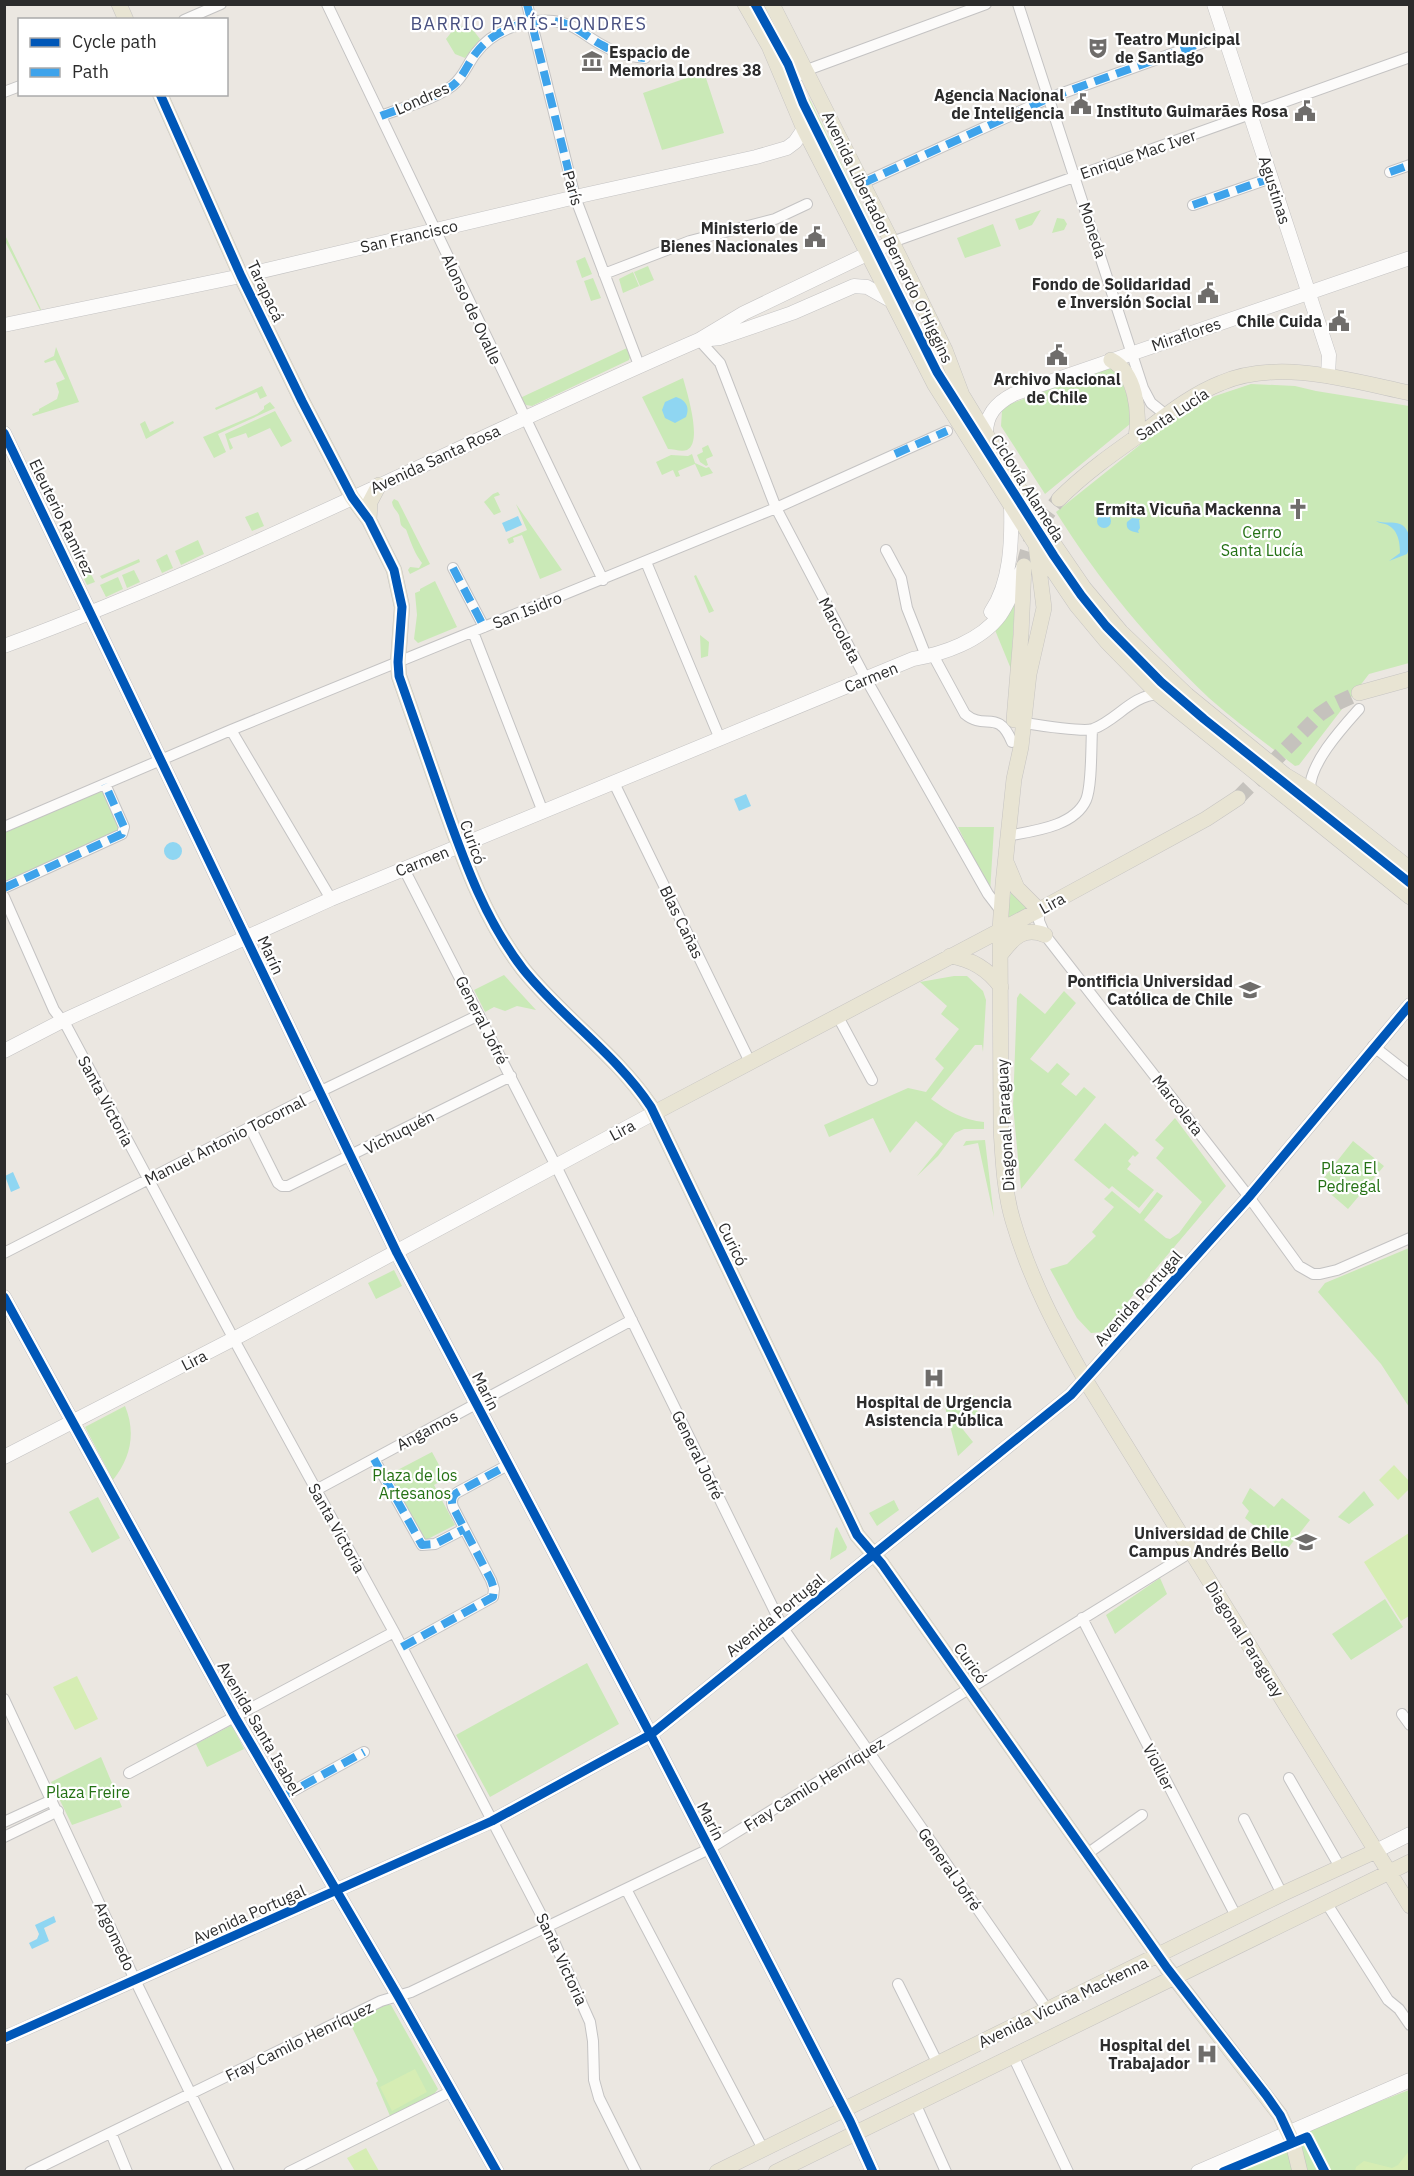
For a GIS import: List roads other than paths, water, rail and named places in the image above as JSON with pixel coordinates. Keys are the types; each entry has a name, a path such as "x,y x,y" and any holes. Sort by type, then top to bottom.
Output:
{"main road":[{"path":"119,4 125,18"},
{"name":"Avenida Libertador Bernardo O'Higgins","path":"745,4 769,46 804,129 935,385 1011,506 1092,624 1158,694 1410,897"},
{"name":"Avenida Libertador Bernardo O'Higgins","path":"772,4 945,350 962,395 1084,588 1121,632 1166,677 1285,775 1310,790 1410,869"},
{"name":"Agustinas","path":"1214,4 1329,355 1328,376"},
{"name":"Tarapacá","path":"161,96 241,276 352,497"},
{"name":"San Francisco","path":"4,325 241,276 778,152 791,145 804,129"},
{"name":"Enrique Mac Iver","path":"868,254 892,242"},
{"name":"Avenida Santa Rosa","path":"4,646 92,614 379,485 699,339 744,313 868,254"},
{"name":"Miraflores","path":"986,436 989,415 1006,398 1132,352 1410,258"},
{"name":"Avenida Santa Rosa","path":"699,339 720,338 792,313 854,286 867,287 890,300"},
{"path":"1111,360 1124,368 1129,378 1137,410 1136,437"},
{"name":"Santa Lucía","path":"1059,499 1087,474 1167,415 1205,390 1240,376 1285,373 1328,376 1410,393"},
{"name":"Eleuterio Ramírez","path":"4,433 92,614"},
{"path":"369,520 370,502 379,485"},
{"name":"Curicó","path":"352,497 369,520 398,582 402,607 399,676 458,847 484,908 523,969 636,1087 654,1113 853,1527 882,1564 1158,1955 1280,2115 1300,2172"},
{"name":"Carmen","path":"929,653 974,628 995,606 1009,558 1011,506"},
{"name":"Diagonal Paraguay","path":"1036,544 1044,608 1031,664 1020,756 1014,779 1000,930 1002,1139 1012,1220 1026,1265 1047,1311 1086,1381 1410,1906"},
{"name":"Carmen","path":"4,1051 62,1021 331,899 913,659 971,639 992,624 1004,607 1023,567"},
{"name":"Diagonal Paraguay","path":"1014,779 1012,742 1021,635 1023,567"},
{"name":"Marín","path":"92,614 349,1157 397,1253 856,2132 873,2172"},
{"path":"399,644 405,652 415,655"},
{"path":"1359,693 1410,679"},
{"name":"Lira","path":"4,1457 397,1253 654,1113 1198,824 1238,798"},
{"path":"1005,859 1017,888 1038,910"},
{"path":"1001,954 1020,934 1034,932 1045,935"},
{"path":"950,956 976,963 990,973 1000,987"},
{"name":"Avenida Portugal","path":"4,2038 492,1821 650,1735 1063,1402 1086,1381 1249,1197 1373,1046 1410,1005"},
{"name":"Avenida Santa Isabel","path":"4,1296 235,1717 398,1996 497,2172"},
{"name":"Avenida Vicuña Mackenna","path":"717,2172 1236,1916 1410,1834"},
{"name":"Avenida Vicuña Mackenna","path":"776,2172 1410,1862"},
{"path":"1198,2172 1410,2080"}],"street":[{"path":"189,18 221,4"},
{"name":"Alonso de Ovalle","path":"327,4 603,580"},
{"name":"París","path":"527,4 575,198 639,365"},
{"path":"788,91 794,79 807,70 986,4"},
{"name":"Moneda","path":"1018,4 1147,396 1151,403 1167,415"},
{"name":"Londres","path":"381,117 448,89 462,77 476,52 488,40 504,31 532,22 553,21 571,25 612,51 645,58"},
{"path":"863,183 1049,98 1224,35"},
{"name":"Enrique Mac Iver","path":"892,242 1410,57"},
{"path":"1390,172 1410,165"},
{"path":"1193,206 1271,178"},
{"path":"604,274 690,241 775,219 807,204"},
{"name":"Marcoleta","path":"699,339 720,363 776,508 866,679 988,894 1001,911"},
{"name":"San Isidro","path":"4,827 231,730 776,508 947,431"},
{"path":"886,550 901,578 907,608 929,653 965,714 974,719 999,723 1008,731 1012,742"},
{"path":"646,562 720,739"},
{"path":"453,568 484,627"},
{"path":"472,632 543,812"},
{"path":"1024,723 1092,730 1136,700 1158,694"},
{"path":"1310,790 1314,768 1359,709"},
{"path":"231,730 331,899"},
{"path":"1007,836 1048,827 1081,808 1089,788 1092,730"},
{"name":"Blas Cañas","path":"615,783 750,1062"},
{"path":"4,888 122,834 124,827 105,784"},
{"name":"General Jofré","path":"404,869 556,1166 783,1628 1047,2009"},
{"name":"Santa Victoria","path":"4,897 54,1010 149,1179 394,1632 548,1928 590,2022 594,2080 599,2098 636,2172"},
{"name":"Marcoleta","path":"1038,910 1039,921 1045,935 1249,1197 1299,1266 1313,1274 1336,1270 1410,1238"},
{"name":"Manuel Antonio Tocornal","path":"4,1253 319,1092 479,1015"},
{"path":"837,1016 872,1080"},
{"path":"1373,1046 1410,1075"},
{"name":"Vichuquén","path":"250,1127 276,1179 282,1186 293,1184 511,1076"},
{"name":"Angamos","path":"316,1490 632,1320"},
{"path":"374,1459 422,1545 435,1544 464,1529"},
{"path":"402,1647 493,1597 494,1588 491,1580 452,1504 454,1494 508,1465"},
{"name":"Fray Camilo Henríquez","path":"30,2172 381,2001 398,1996 548,1928 709,1850 1191,1551"},
{"name":"Viollier","path":"1082,1618 1236,1916"},
{"path":"129,1773 394,1632"},
{"name":"Argomedo","path":"4,1699 135,1980 229,2172"},
{"path":"1402,1714 1410,1725"},
{"path":"282,1797 364,1752"},
{"path":"1289,1778 1340,1867"},
{"path":"4,1822 52,1800"},
{"path":"4,1837 57,1811"},
{"path":"1087,1854 1142,1815"},
{"path":"1245,1819 1282,1894"},
{"path":"626,1889 763,2149"},
{"path":"1327,1904 1388,2000 1399,2009 1410,2025"},
{"path":"898,1984 938,2064"},
{"path":"1013,2056 1068,2172"},
{"path":"289,2172 452,2091"},
{"path":"915,2103 946,2172"},
{"path":"111,2133 127,2172"}],"water":[{"path":"676,397 685,402 688,410 686,417 675,423 665,418 662,410 665,402"},
{"path":"1104,514 1109,516 1111,521 1109,526 1104,528 1099,526 1097,521 1099,516"},
{"path":"518,516 522,525 506,532 502,523"},
{"path":"1132,518 1141,519 1139,520 1139,533 1127,527 1127,522"},
{"path":"1376,521 1404,526 1410,538 1407,554 1389,561 1400,553 1397,536 1389,526"},
{"path":"746,794 751,806 739,811 734,799"},
{"path":"173,842 179,845 182,851 179,857 173,860 167,857 164,851 167,845"},
{"path":"13,1172 20,1188 11,1192 5,1176"},
{"path":"54,1916 56,1922 44,1928 49,1941 32,1949 29,1943 37,1939 39,1934 35,1925"}],"tunnel":[{"path":"1024,566 1037,530 1059,499"},
{"path":"1238,798 1320,714 1359,693"}],"place":[{"name":"Teatro Municipal de Santiago","path":"1098,48"},
{"name":"Espacio de Memoria Londres 38","path":"592,61"},
{"name":"Agencia Nacional de Inteligencia","path":"1081,104"},
{"name":"Instituto Guimarães Rosa","path":"1305,111"},
{"name":"Ministerio de Bienes Nacionales","path":"815,237"},
{"name":"Fondo de Solidaridad e Inversión Social","path":"1208,293"},
{"name":"Chile Cuida","path":"1339,321"},
{"name":"Archivo Nacional de Chile","path":"1057,355"},
{"name":"Ermita Vicuña Mackenna","path":"1298,509"},
{"name":"Pontificia Universidad Católica de Chile","path":"1250,990"},
{"name":"Hospital de Urgencia Asistencia Pública","path":"934,1378"},
{"name":"Universidad de Chile Campus Andrés Bello","path":"1306,1542"},
{"name":"Hospital del Trabajador","path":"1207,2054"}],"district":[{"name":"BARRIO PARÍS-LONDRES","path":"529,23"}],"park label":[{"name":"Cerro Santa Lucía","path":"1262,541"},
{"name":"Plaza El Pedregal","path":"1349,1177"},
{"name":"Plaza de los Artesanos","path":"415,1484"},
{"name":"Plaza Freire","path":"88,1792"}]}
